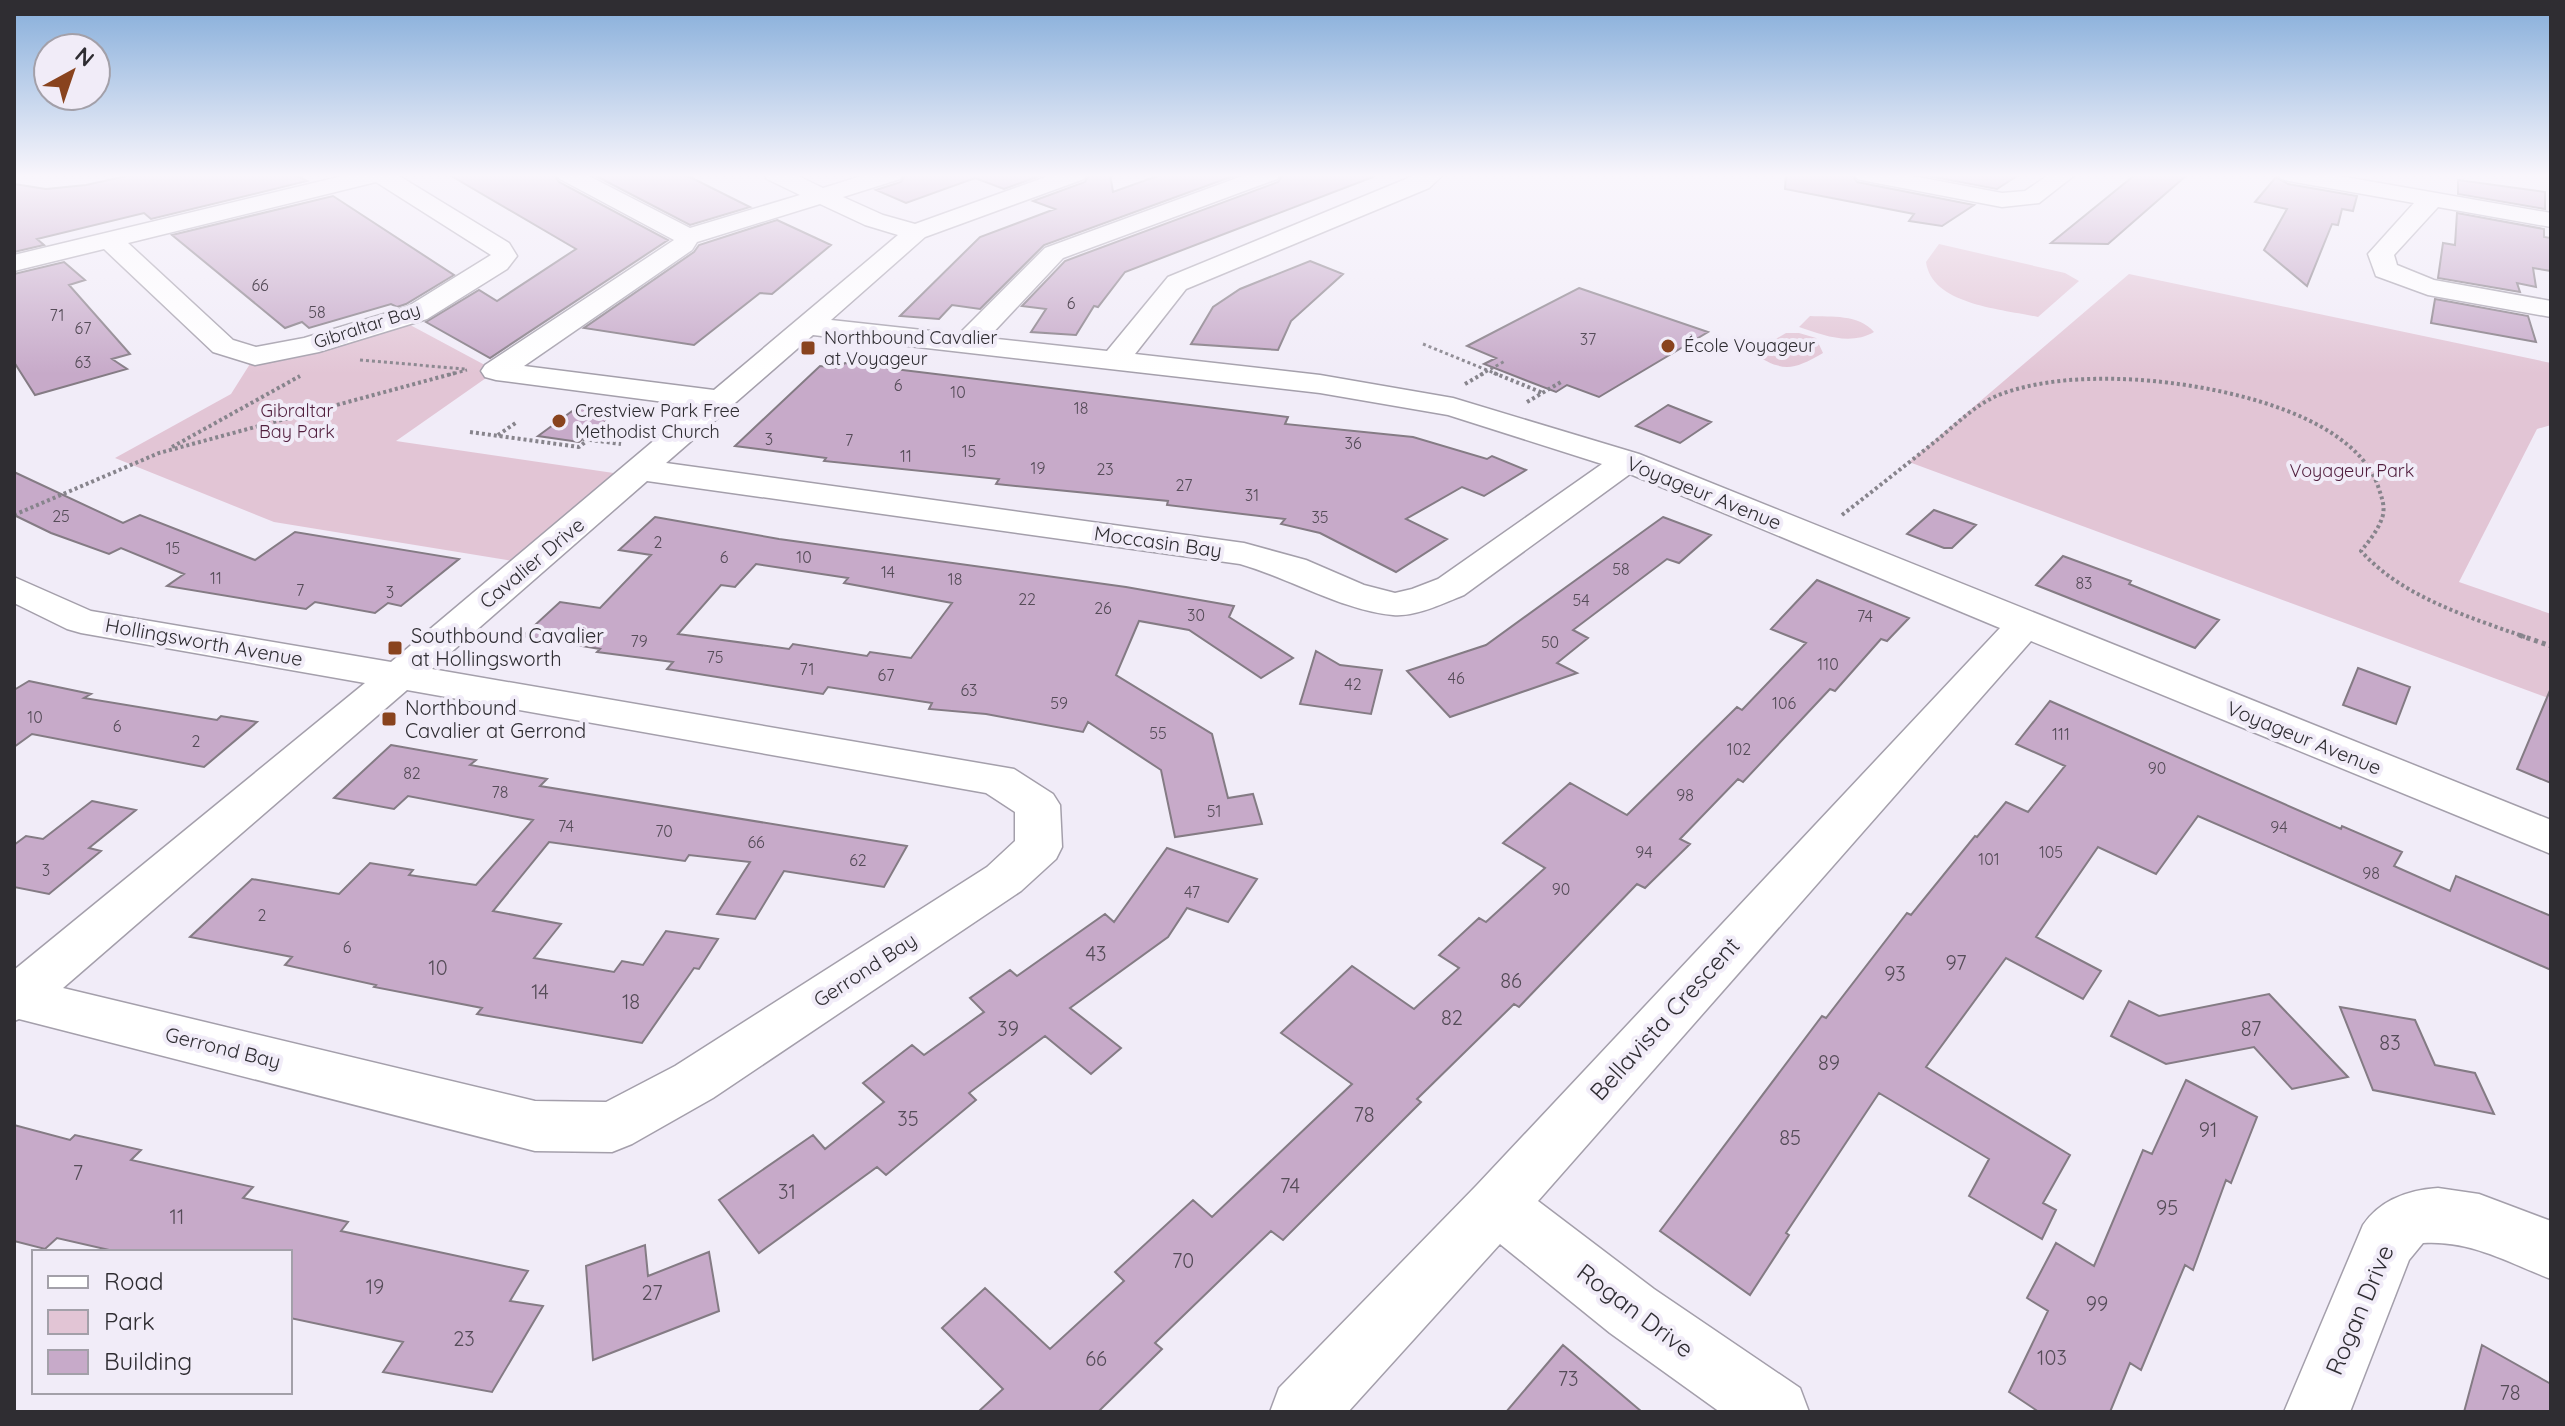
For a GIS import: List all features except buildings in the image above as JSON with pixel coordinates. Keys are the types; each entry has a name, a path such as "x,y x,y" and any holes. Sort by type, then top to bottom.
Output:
{"street":[{"path":"14,263 108,241"},
{"name":"Gibraltar Bay","path":"111,241 223,346 255,356 318,352 417,313 498,263 504,256 500,248 488,241"},
{"path":"686,241 496,371 722,400"},
{"name":"Cavalier Drive","path":"15,998 400,675 906,241"},
{"path":"966,344 1054,253 1088,241"},
{"path":"1115,361 1177,283 1281,241"},
{"path":"2394,241 2381,254 2385,270 2428,287 2551,309"},
{"name":"Voyageur Avenue","path":"810,326 1115,361 1323,376 1453,407 1627,461 2551,838"},
{"name":"Moccasin Bay","path":"641,470 1244,554 1293,568 1352,594 1395,604 1451,587 1627,461"},
{"name":"Hollingsworth Avenue","path":"14,588 81,621 400,675"},
{"name":"Bellavista Crescent","path":"1303,1412 1497,1205 2025,624"},
{"name":"Gerrond Bay","path":"15,998 535,1126 612,1127 694,1082 927,930 1004,879 1039,847 1037,805 998,780 400,675"},
{"name":"Rogan Drive","path":"1497,1205 1632,1311 1776,1412"},
{"name":"Rogan Drive","path":"2317,1412 2384,1245 2395,1229 2407,1220 2423,1216 2450,1216 2487,1224 2551,1251"}],"path":[{"path":"1423,344 1543,393"},
{"path":"14,515 159,453 277,391 318,352 470,370 159,453"},
{"path":"1454,390 1505,361"},
{"path":"1813,537 1991,397 2040,383 2093,376 2158,380 2230,393 2298,415 2350,445 2379,476 2385,504 2377,530 2361,551 2369,565 2419,594 2551,646"},
{"path":"1518,408 1561,382"},
{"path":"498,435 517,422"},
{"path":"470,432 579,447 589,439"}],"green space":[{"path":"1939,244 2065,273 2079,281 2038,317 1971,303 1941,288 1931,276 1926,262"},
{"name":"Voyageur Park","path":"2129,274 2551,363 2551,425 2537,429 2459,582 2551,614 2551,699 1909,462"},
{"path":"1810,316 1853,319 1874,332 1846,339 1799,327"},
{"name":"Gibraltar Bay Park","path":"399,319 496,371 396,441 634,476 531,564 274,522 115,458 231,394 255,356"},
{"path":"1786,333 1816,338 1823,353 1788,367 1772,364 1752,353"}],"place":[{"name":"École Voyageur","path":"1668,346"},
{"name":"Northbound Cavalier at Voyageur","path":"808,348"},
{"name":"Crestview Park Free Methodist Church","path":"559,421"},
{"name":"Southbound Cavalier at Hollingsworth","path":"395,648"},
{"name":"Northbound Cavalier at Gerrond","path":"389,719"}]}
